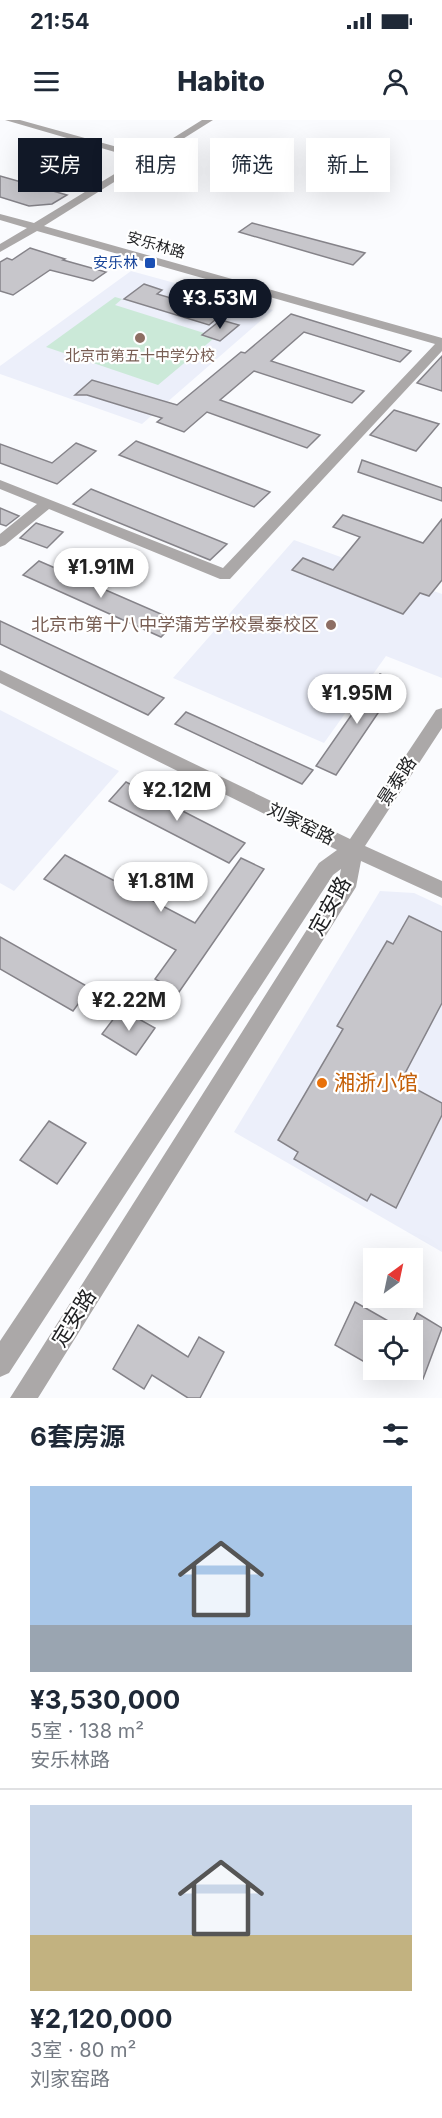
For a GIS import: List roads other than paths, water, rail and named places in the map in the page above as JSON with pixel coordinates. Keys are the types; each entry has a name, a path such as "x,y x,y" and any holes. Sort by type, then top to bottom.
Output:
{"street":[{"path":"10,120 114,149"},
{"path":"179,138 208,120"},
{"path":"0,249 114,178"},
{"name":"安乐林路","path":"0,217 442,343"},
{"path":"0,484 225,575 442,343"},
{"path":"0,542 48,503"},
{"name":"刘家窑路","path":"0,676 353,849 442,890"},
{"name":"景泰路","path":"353,849 442,714"},
{"name":"定安路","path":"0,1364 326,869 353,849"},
{"name":"定安路","path":"23,1398 349,881 353,849"}],"place":[{"name":"安乐林","path":"150,263"},
{"name":"北京市第五十中学分校","path":"140,338"},
{"name":"北京市第十八中学蒲芳学校景泰校区","path":"331,625"},
{"name":"湘浙小馆","path":"322,1083"}]}
